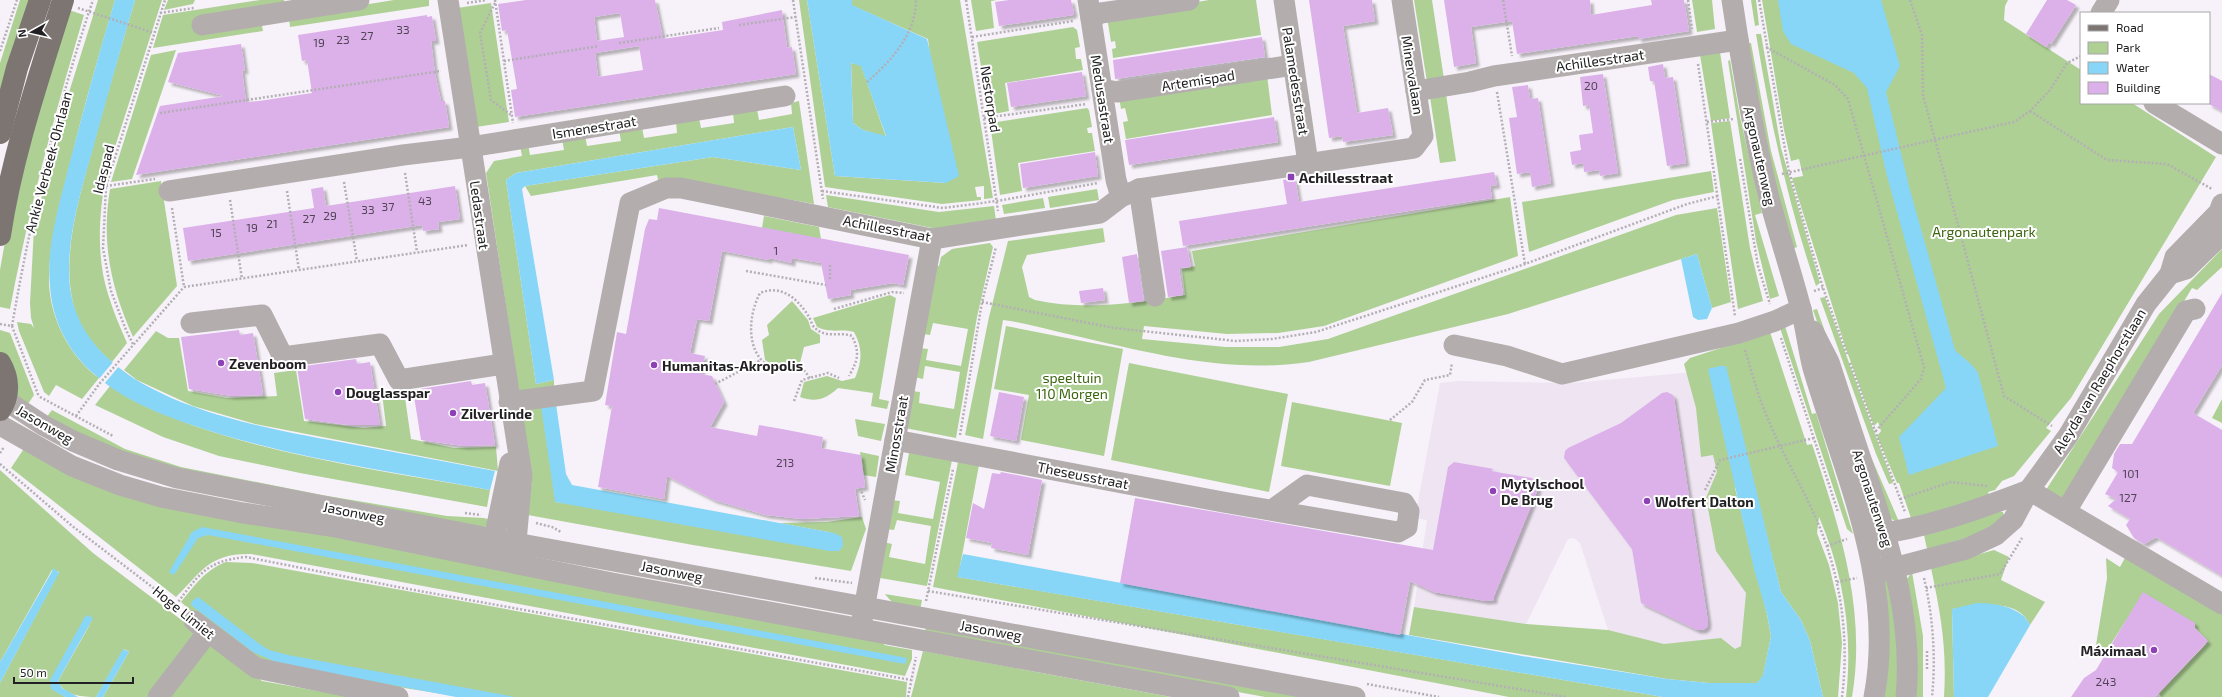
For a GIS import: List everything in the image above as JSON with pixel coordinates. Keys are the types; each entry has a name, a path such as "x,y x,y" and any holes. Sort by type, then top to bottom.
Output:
{"main road":[{"path":"0,133 17,68 40,0"},
{"name":"Ankie Verbeek-Ohrlaan","path":"0,235 2,208 38,74 63,0"},
{"path":"0,364 7,383 2,405"}],"street":[{"path":"202,25 359,0"},
{"name":"Ledastraat","path":"448,0 484,243 522,475 516,542"},
{"path":"1090,9 1101,13 1189,0"},
{"name":"Palamedesstraat","path":"1284,0 1308,163"},
{"name":"Minervalaan","path":"1402,0 1423,136 1414,148"},
{"name":"Argonautenweg","path":"1732,0 1749,110 1769,199 1801,309 1829,362 1866,536 1865,576 1880,629 1878,674 1874,697"},
{"path":"2102,12 2109,0"},
{"name":"Medusastraat","path":"1090,9 1102,89 1125,188 1155,296"},
{"name":"Achillesstraat","path":"1416,91 1470,82 1494,76 1738,40"},
{"name":"Artemispad","path":"1102,89 1117,92 1293,65"},
{"name":"Ismenestraat","path":"169,191 402,155 470,147 785,96"},
{"path":"2156,104 2222,144"},
{"name":"Achillesstraat","path":"509,402 593,391 630,203 666,188 681,188 932,239 1100,213 1125,188 1414,148"},
{"name":"Aleyda van Raephorstlaan","path":"1865,576 1966,549 1996,535 2013,520 2029,490 2068,436 2146,304 2170,274 2175,256 2220,205"},
{"name":"Aleyda van Raephorstlaan","path":"2170,274 2186,269 2222,234"},
{"name":"Minosstraat","path":"860,629 932,239"},
{"path":"1454,345 1507,356 1562,374 1739,333 1775,321 1801,309"},
{"path":"2066,511 2186,311 2195,309"},
{"path":"192,323 262,315 283,357 380,344 399,380 503,364"},
{"name":"Jasonweg","path":"2,405 73,441 118,460 177,478 494,539 1355,697"},
{"name":"Jasonweg","path":"0,425 72,466 120,485 161,497 243,513 330,526 502,561 1229,697"},
{"name":"Ledastraat","path":"494,539 510,471 514,431"},
{"name":"Theseusstraat","path":"895,440 1272,510 1398,532 1407,527 1410,511 1404,503 1307,485 1272,510"},
{"path":"1866,536 1911,529 1972,512 2029,490 2222,604"},
{"name":"Argonautenweg","path":"1866,536 1895,567 1902,602 1908,660 1906,697"},
{"path":"494,539 502,561"},
{"path":"502,561 516,542"},
{"path":"158,697 201,627"},
{"name":"Hoge Limiet","path":"201,627 256,668 398,697"}],"path":[{"path":"0,51 17,0"},
{"name":"Ankie Verbeek-Ohrlaan","path":"12,326 28,236 59,118 93,0"},
{"name":"Idaspad","path":"133,344 126,330 112,291 103,248 106,186 165,0"},
{"path":"793,0 822,191 823,216"},
{"path":"867,82 886,66 899,49 910,26 916,0"},
{"name":"Nestorpad","path":"966,0 997,201"},
{"path":"1503,0 1514,73"},
{"path":"1688,0 1739,333 1756,390 1780,446 1827,546 1837,582 1844,621 1846,651 1842,697"},
{"path":"1759,0 1789,172 1824,288 1911,529"},
{"path":"1910,0 1922,35 1923,95 2004,396 2068,436"},
{"path":"495,1 515,139"},
{"path":"495,1 480,33 491,100 512,116"},
{"path":"972,36 1090,9"},
{"path":"104,17 154,33"},
{"path":"739,25 796,17"},
{"path":"619,43 693,30 719,28"},
{"path":"1758,29 1763,28"},
{"path":"504,61 599,46"},
{"path":"1766,47 1835,86 1848,99 1866,155 1924,367 1921,379 1875,432"},
{"path":"1780,174 2014,122 2030,111 2050,90 2067,63 2080,56"},
{"path":"160,113 446,70"},
{"path":"1494,76 1525,264"},
{"path":"984,118 1093,103 1102,89"},
{"path":"2030,111 2107,160 2167,164 2220,205"},
{"path":"1707,122 1734,119"},
{"path":"402,155 417,252"},
{"path":"342,164 357,261"},
{"path":"284,173 299,270"},
{"path":"106,186 167,177 184,287"},
{"path":"227,182 242,279"},
{"path":"822,191 943,208 1125,188"},
{"path":"982,302 1114,328 1236,341 1316,332 1525,264 1687,204 1718,196"},
{"path":"926,600 957,452 982,302 1001,228"},
{"path":"40,397 76,416 100,383 184,287 484,243"},
{"path":"830,265 830,280"},
{"path":"746,271 826,285"},
{"path":"810,378 803,369 792,372 773,369 761,360 754,348 750,335 754,304 760,293 767,290 783,291 798,301 809,317 814,328 830,336 846,333 852,336 857,346 857,362 849,376"},
{"path":"834,309 892,292 922,294"},
{"path":"1390,420 1412,402 1425,380 1450,375 1454,345"},
{"path":"715,384 761,360"},
{"path":"794,401 802,380 828,374 839,378"},
{"path":"1705,490 1720,460 1814,438"},
{"name":"Hoge Limiet","path":"0,464 71,525 176,605 201,627"},
{"path":"1900,498 1951,482 1990,486"},
{"path":"1827,546 1866,536"},
{"path":"176,605 200,574 211,565 225,559 246,557 403,588 911,680"},
{"path":"1920,561 1926,588 1931,626 1933,663 1932,697"},
{"path":"1837,582 1865,576"},
{"path":"928,591 1566,697"},
{"path":"908,697 916,655"}],"shaded area":[{"path":"1694,372 1750,598 1749,666 1614,654 1608,630 1580,543 1574,538 1568,539 1526,624 1414,607 1427,520 1415,518 1440,383 1458,381 1572,383"}],"green space":[{"path":"20,0 34,0 0,109 0,63"},
{"path":"98,0 115,0 62,194 55,224 49,269 51,298 58,324 71,349 79,360 99,378 82,399 56,385 49,396 44,392 19,331 17,322 31,324 34,328 31,318 30,303 34,228 60,121"},
{"path":"135,0 162,0 106,175 100,220 100,250 104,280 110,300 127,343 112,362 93,343 75,312 70,283 69,263 78,201"},
{"path":"168,0 195,0 193,4 164,10"},
{"path":"260,0 284,0 285,6 261,21 263,31 153,48 163,15"},
{"path":"394,0 429,0 429,6 290,27 289,17"},
{"path":"799,0 807,0 835,176 946,183 928,39 851,5 852,0 960,0 993,198 984,199 984,186 975,187 977,197 981,197 981,200 942,204 825,187"},
{"path":"971,0 997,0 991,1 994,28 976,31"},
{"path":"1209,0 1256,0 1261,35 1113,58 1112,49 1116,48 1115,41 1111,42 1107,17"},
{"path":"1414,0 1432,0 1444,79 1427,82"},
{"path":"1692,0 1712,0 1715,29 1697,32"},
{"path":"1751,0 1756,0 1759,25 1755,26"},
{"name":"Argonautenpark","path":"1762,0 2008,0 2005,6 2004,20 2080,69 2080,104 2134,104 2216,157 2071,398 2046,428 2051,431 2014,476 2002,481 1995,490 1988,492 1991,500 1912,521 1899,483 1897,483 1877,436 1881,431 1878,422 1874,426 1845,346 1792,178 1803,176 1799,159 1791,161 1784,130"},
{"path":"491,3 509,122 476,127 457,8"},
{"path":"66,9 84,15 43,161 17,271 10,309 0,307 0,270 14,190"},
{"path":"1073,27 1077,30 1080,47 1075,48 1076,59 1081,59 1083,70 1005,83 1009,111 989,115 977,42"},
{"path":"1756,34 1761,34 1781,148 1820,283 1816,286 1788,193 1767,98"},
{"path":"1748,43 1751,43 1771,151 1797,247 1792,249 1775,188"},
{"path":"176,50 132,179 111,182 151,55"},
{"path":"1720,52 1730,118 1711,121 1700,55"},
{"path":"1730,60 1740,117 1762,213 1755,215 1779,296 1770,299 1756,241 1728,61"},
{"path":"851,63 861,65 886,137 863,130 853,123"},
{"path":"1267,75 1272,115 1126,139 1123,122 1128,121 1125,108 1121,109 1119,97"},
{"path":"1446,94 1456,161 1440,163 1430,97"},
{"path":"799,101 814,204 715,186 659,184 657,175 531,196 525,186 713,157 801,170 793,127 516,173 506,180 536,384 554,380 555,502 834,533 779,523 827,522 862,517 866,529 851,571 693,545 528,515 532,479 486,173 494,161 522,156 520,145 528,144 530,155 564,150 562,139 585,135 587,146 621,141 619,130 642,127 644,138 677,133 676,121 699,118 701,128 734,123 733,112 757,109 759,120 792,114 791,103"},
{"path":"1087,108 1089,110 1092,127 1087,128 1088,133 1092,133 1095,151 1018,163 1022,191 1000,195 990,123"},
{"path":"1730,121 1750,248 1763,301 1738,309 1711,123"},
{"path":"1711,171 1714,192 1673,200 1529,252 1522,202"},
{"path":"161,181 177,286 133,337 119,301 110,265 107,228 110,189"},
{"path":"1097,189 1099,200 1050,208 1048,197"},
{"path":"826,195 939,212 994,206 996,221 937,229 828,207"},
{"path":"1510,197 1518,256 1324,326 1278,333 1227,334 1144,326 1142,339 1226,347 1279,347 1328,339 1676,215 1717,208 1731,302 1712,308 1697,254 1508,314 1309,362 1279,365 1249,365 1189,360 1160,355 1003,320 983,439 965,435 989,317 1008,241 1103,228 1105,242 1027,255 1022,267 1029,297 1035,300 1073,305 1110,305 1185,295 1182,269 1195,266 1192,251"},
{"path":"1043,198 1045,208 1004,214 1002,205"},
{"path":"764,216 819,227 821,239 762,228"},
{"path":"990,243 993,247 977,317 956,438 905,428 912,391 920,392 919,403 954,409 960,372 925,366 923,379 914,377 920,348 928,349 926,360 961,366 968,329 933,323 930,335 923,334 935,265 939,266 941,257 952,249"},
{"path":"2222,249 2222,267 2197,290 2192,288 2062,504 2044,493 2159,314"},
{"path":"890,295 896,298 879,399 889,401 887,409 871,406 873,393 838,388 829,395 816,400 800,397 804,382 827,376 842,381 855,378 860,361 859,344 854,332 832,331 817,327 813,318"},
{"path":"1825,297 1893,483 1889,484 1876,454 1820,298"},
{"path":"792,301 808,320 811,329 820,335 820,343 804,347 799,367 781,368 765,360 762,340 769,335 767,325"},
{"path":"1817,309 1862,436 1900,524 1885,515 1813,310"},
{"name":"speeltuin 110 Morgen","path":"1006,326 1123,349 1104,456 1021,440 1029,395 994,389"},
{"path":"1785,326 1812,414 1816,413 1853,534 1847,529 1780,328"},
{"path":"0,330 10,333 33,392 34,395 26,407 20,402 0,355"},
{"path":"156,331 168,338 179,338 188,391 227,398 277,396 274,373 296,370 304,421 364,428 386,426 382,393 404,391 411,439 454,448 496,447 498,471 255,424 193,406 137,380 124,370"},
{"path":"1770,332 1807,445 1812,444 1832,506 1848,568 1856,632 1856,664 1852,697 1846,697 1848,674 1847,628 1840,583 1828,539 1819,517 1817,533 1829,565 1838,603 1842,643 1838,697 1823,697 1810,641 1801,620 1781,592 1756,493 1735,488 1767,614 1771,636 1763,676 1757,683 1709,683 1667,679 1409,635 1414,607 1526,624 1608,630 1664,644 1721,638 1735,649 1741,646 1746,593 1716,551 1706,498 1717,472 1713,455 1701,457 1696,408 1684,364 1690,358"},
{"path":"1129,363 1288,394 1269,492 1111,460"},
{"path":"110,386 130,399 151,409 195,426 267,447 341,464 490,490 487,507 300,473 219,456 163,437 95,405"},
{"path":"2222,399 2222,423 2212,418"},
{"path":"1292,402 1402,423 1390,486 1281,466"},
{"path":"52,410 125,449 181,467 322,495 447,516 484,518 494,521 483,528 148,464 45,419"},
{"path":"855,419 885,424 881,441 858,436"},
{"path":"25,447 73,472 886,638 884,645 912,650 912,659 905,676 251,554 237,554 216,560 200,572 176,597 11,468"},
{"path":"860,452 879,456 876,477 863,475"},
{"path":"909,453 952,460 927,586 880,578 883,542 892,544 889,557 925,564 931,526 897,520 894,530 886,529 891,500 900,501 898,513 933,519 940,482 905,475"},
{"path":"958,462 979,465 958,577 1663,697 1509,697 933,587"},
{"path":"0,470 93,553 262,681 318,691 366,697 103,697 129,652 124,649 96,697 74,695 65,690 58,681 93,619 51,688 65,697 0,697 0,683 59,572 52,570 0,662"},
{"path":"1997,512 2003,512 2005,521 1982,534 1927,549 1924,535"},
{"path":"1994,550 2009,557 2001,580 2045,602 2030,625 2024,616 2016,610 2006,606 1984,605 1952,609 1954,697 1944,697 1944,647 1938,601 1931,568"},
{"path":"2126,556 2222,613 2222,697 2161,697 2159,693 2206,644 2207,640 2193,626 2143,594 2102,658 2097,654 2096,645 2107,578 2106,558 2120,567"},
{"path":"226,562 252,563 907,682 906,697 462,697 289,670 265,664 203,622 181,602 206,574 212,569"},
{"path":"1912,572 1923,636 1923,697 1912,697 1904,583"},
{"path":"1888,579 1893,583 1901,697 1879,697 1883,580"},
{"path":"885,594 922,600 920,610 896,604 892,602"},
{"path":"927,624 1311,697 1265,697 924,634"},
{"path":"923,651 1171,697 911,697"}],"water":[{"path":"115,0 135,0 83,185 72,236 69,270 70,287 82,326 107,358 141,383 182,402 226,417 271,428 495,471 490,490 302,455 192,425 153,410 116,391 94,374 76,356 63,334 54,311 50,286 50,256 57,212"},
{"path":"807,0 852,0 852,5 927,39 959,176 946,183 835,176","holes":["851,63 861,66 886,136 863,130 853,123"]},
{"path":"1778,0 1881,0 1900,66 1886,92 1910,190 1955,350 1976,369 1978,373 1998,446 1909,475 1899,437 1946,388 1887,176 1867,88 1854,73 1791,44 1783,31"},
{"path":"793,127 801,170 713,157 525,186 522,189 554,380 536,384 506,180 516,173"},
{"path":"1697,254 1712,308 1707,319 1698,320 1693,317 1681,259"},
{"path":"1726,366 1781,592 1801,620 1810,641 1823,697 1663,697 957,577 963,554 1522,656 1667,679 1709,683 1757,683 1763,675 1771,636 1708,369"},
{"path":"555,397 566,474 572,485 834,533 842,537 843,546 839,551 830,551 555,502 540,399"},
{"path":"202,527 907,658 905,664 208,535 198,538 174,575 169,572 192,532"},
{"path":"54,568 59,573 0,683 0,662"},
{"path":"198,597 269,650 288,655 515,697 456,697 281,664 253,652 191,605 192,601"},
{"path":"1977,603 2007,607 2021,614 2030,625 1988,697 1954,697 1952,609"},
{"path":"86,615 93,618 58,681 62,688 78,697 65,697 51,689 50,680"},
{"path":"123,649 129,652 103,697 96,697"}],"pier":[{"path":"114,361 120,365 104,384 98,380"}],"building":[{"path":"526,0 655,0 663,39 723,30 722,22 782,10 787,48 792,47 796,74 515,117 511,90 517,89 507,30 502,31 498,4","holes":["620,13 624,37 597,41 594,17","639,46 643,70 598,77 595,53"]},
{"path":"1009,0 1071,0 1074,13 1073,15 999,26 995,2"},
{"path":"1309,0 1372,0 1375,21 1343,26 1357,113 1388,108 1393,135 1343,142 1342,136 1329,138"},
{"path":"1444,0 1590,0 1591,15 1652,5 1651,0 1684,0 1689,31 1638,39 1638,36 1517,54 1512,21 1471,27 1476,63 1454,67"},
{"path":"2047,0 2067,0 2076,5 2051,44 2049,42 2046,47 2026,34"},
{"path":"427,15 427,17 432,16 436,41 431,41 435,74 441,101 445,101 449,127 136,175 160,106 224,96 168,82 178,53 241,44 245,71 242,70 246,102 312,93 307,60 302,61 298,35"},
{"path":"1262,37 1265,57 1115,79 1113,60"},
{"path":"1663,64 1665,78 1673,77 1686,163 1667,166 1654,81 1650,81 1648,67"},
{"path":"1082,72 1086,96 1011,107 1007,83"},
{"path":"1603,74 1618,173 1600,176 1599,170 1584,172 1583,163 1572,165 1570,152 1581,150 1579,135 1593,133 1589,105 1583,106 1580,77"},
{"path":"2210,75 2222,81 2222,111 2209,104"},
{"path":"1528,85 1530,99 1538,98 1551,183 1532,187 1530,172 1517,174 1509,118 1517,117 1512,87"},
{"path":"1274,117 1278,142 1129,165 1125,140"},
{"path":"1095,152 1098,176 1023,188 1020,164"},
{"path":"1494,172 1497,185 1490,186 1492,198 1183,246 1179,221 1287,204 1283,180 1295,178 1299,202"},
{"path":"455,186 460,219 438,222 439,229 423,231 422,225 188,261 183,228 314,208 311,189 323,187 326,206"},
{"name":"Humanitas-Akropolis","path":"659,208 909,255 903,285 893,283 850,290 851,295 828,299 821,263 792,258 792,263 722,251 709,321 697,319 690,353 705,356 701,374 712,376 724,402 710,427 757,436 759,425 782,429 823,437 821,448 861,455 865,487 855,489 859,516 802,519 766,515 714,500 667,476 664,499 598,487 612,406 605,405 617,332 626,334 645,229 649,219 657,220"},
{"path":"1187,247 1191,267 1179,268 1183,295 1168,297 1161,251"},
{"path":"1137,254 1144,301 1129,303 1122,257"},
{"path":"1103,288 1105,300 1081,303 1079,291"},
{"path":"2222,293 2222,365 2193,413 2222,430 2222,576 2156,537 2144,544 2134,538 2126,525 2130,519 2108,506 2116,499 2105,494 2118,472 2112,468 2114,454 2120,444 2132,444"},
{"name":"Zevenboom","path":"239,330 240,335 253,333 263,395 232,396 189,389 181,337"},
{"name":"Douglasspar","path":"356,359 357,364 370,362 380,425 348,425 305,419 297,367"},
{"name":"Zilverlinde","path":"471,381 472,385 485,383 495,445 464,446 421,440 413,390"},
{"path":"999,392 1024,397 1016,441 990,436"},
{"path":"1667,392 1673,395 1674,398 1708,622 1707,627 1703,630 1697,630 1641,603 1632,549 1564,458 1565,451 1568,448 1621,423 1662,393"},
{"path":"1454,462 1494,469 1491,471 1532,478 1538,489 1494,596 1494,600 1486,601 1434,592 1410,581 1400,635 1120,583 1135,498 1433,550 1448,467"},
{"path":"1001,472 1042,480 1028,555 991,548 992,543 966,538 973,503 984,509 992,473 1000,474"},
{"name":"Máximaal","path":"2143,592 2195,623 2195,628 2208,641 2155,697 2071,697 2084,678 2096,670"}],"place":[{"name":"Achillesstraat","path":"1291,177"},
{"name":"Zevenboom","path":"221,363"},
{"name":"Humanitas-Akropolis","path":"654,365"},
{"name":"Douglasspar","path":"338,392"},
{"name":"Zilverlinde","path":"453,413"},
{"name":"Mytylschool De Brug","path":"1493,491"},
{"name":"Wolfert Dalton","path":"1647,501"},
{"name":"Máximaal","path":"2154,650"}]}
